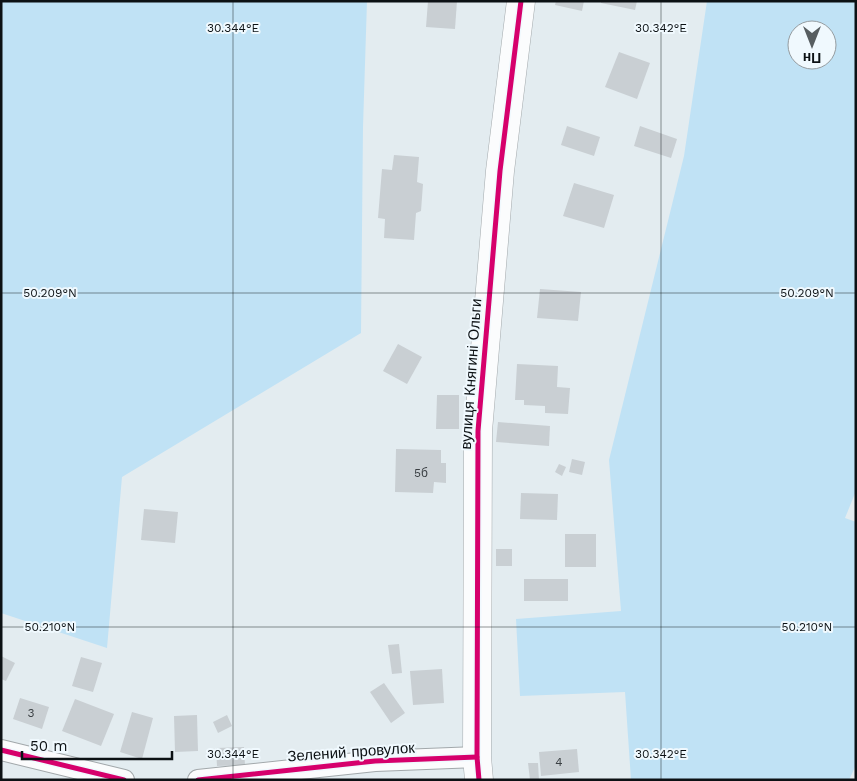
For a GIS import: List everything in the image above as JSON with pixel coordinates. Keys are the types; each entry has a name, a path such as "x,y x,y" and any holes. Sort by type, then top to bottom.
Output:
{"street":[{"name":"вулиця Княгині Ольги","path":"478,768 478,432 500,171 521,1"},
{"path":"1,750 124,780"},
{"name":"Зелений провулок","path":"198,780 375,761 478,768"}],"shaded area":[{"path":"1,1 367,1 363,127 361,333 122,477 107,648 1,613"},
{"path":"707,1 856,1 856,491 845,518 856,522 856,765 849,780 631,780 625,692 520,696 516,619 621,611 609,460 684,156"}],"building":[{"path":"428,1 457,1 455,29 426,27"},
{"path":"556,1 584,1 582,11 555,5"},
{"path":"601,1 637,1 635,10 601,3"},
{"path":"619,52 650,63 637,99 605,87"},
{"path":"567,126 600,137 594,156 561,145"},
{"path":"640,126 677,139 671,158 634,146"},
{"path":"394,155 419,157 417,182 423,184 421,211 416,213 414,240 384,238 385,219 378,218 382,169 392,170"},
{"path":"574,183 614,195 604,228 563,216"},
{"path":"540,289 581,292 578,321 537,318"},
{"path":"398,344 422,357 407,384 383,371"},
{"path":"517,364 558,366 557,387 570,388 568,414 545,413 545,406 524,405 524,400 515,400"},
{"path":"437,395 459,395 459,429 436,429"},
{"path":"498,422 550,426 549,446 496,442"},
{"path":"396,449 441,450 441,463 446,463 446,483 434,482 433,493 395,492"},
{"path":"572,459 585,462 582,475 569,472"},
{"path":"559,464 566,467 562,476 555,472"},
{"path":"521,493 558,494 557,520 520,519"},
{"path":"144,509 178,512 175,543 141,540"},
{"path":"565,534 596,534 596,567 565,567"},
{"path":"496,549 512,549 512,566 496,566"},
{"path":"524,579 568,579 568,601 524,601"},
{"path":"399,644 402,673 392,674 388,645"},
{"path":"1,656 15,663 6,681 1,679"},
{"path":"81,657 102,663 93,692 72,686"},
{"path":"442,669 444,703 413,705 410,671"},
{"path":"384,683 405,713 391,723 370,692"},
{"path":"20,698 49,707 42,729 13,719"},
{"path":"75,699 114,714 101,746 62,731"},
{"path":"132,712 153,718 142,759 120,752"},
{"path":"197,715 198,751 175,752 174,716"},
{"path":"227,715 232,726 218,733 213,722"},
{"path":"244,747 245,765 217,766 216,748"},
{"path":"577,749 579,772 541,776 539,752"},
{"path":"528,763 538,763 539,780 530,780"}],"cycle path":[{"path":"479,780 477,757 478,431 500,171 521,1"},
{"path":"1,750 124,780"},
{"path":"198,780 375,761 477,757"}]}
